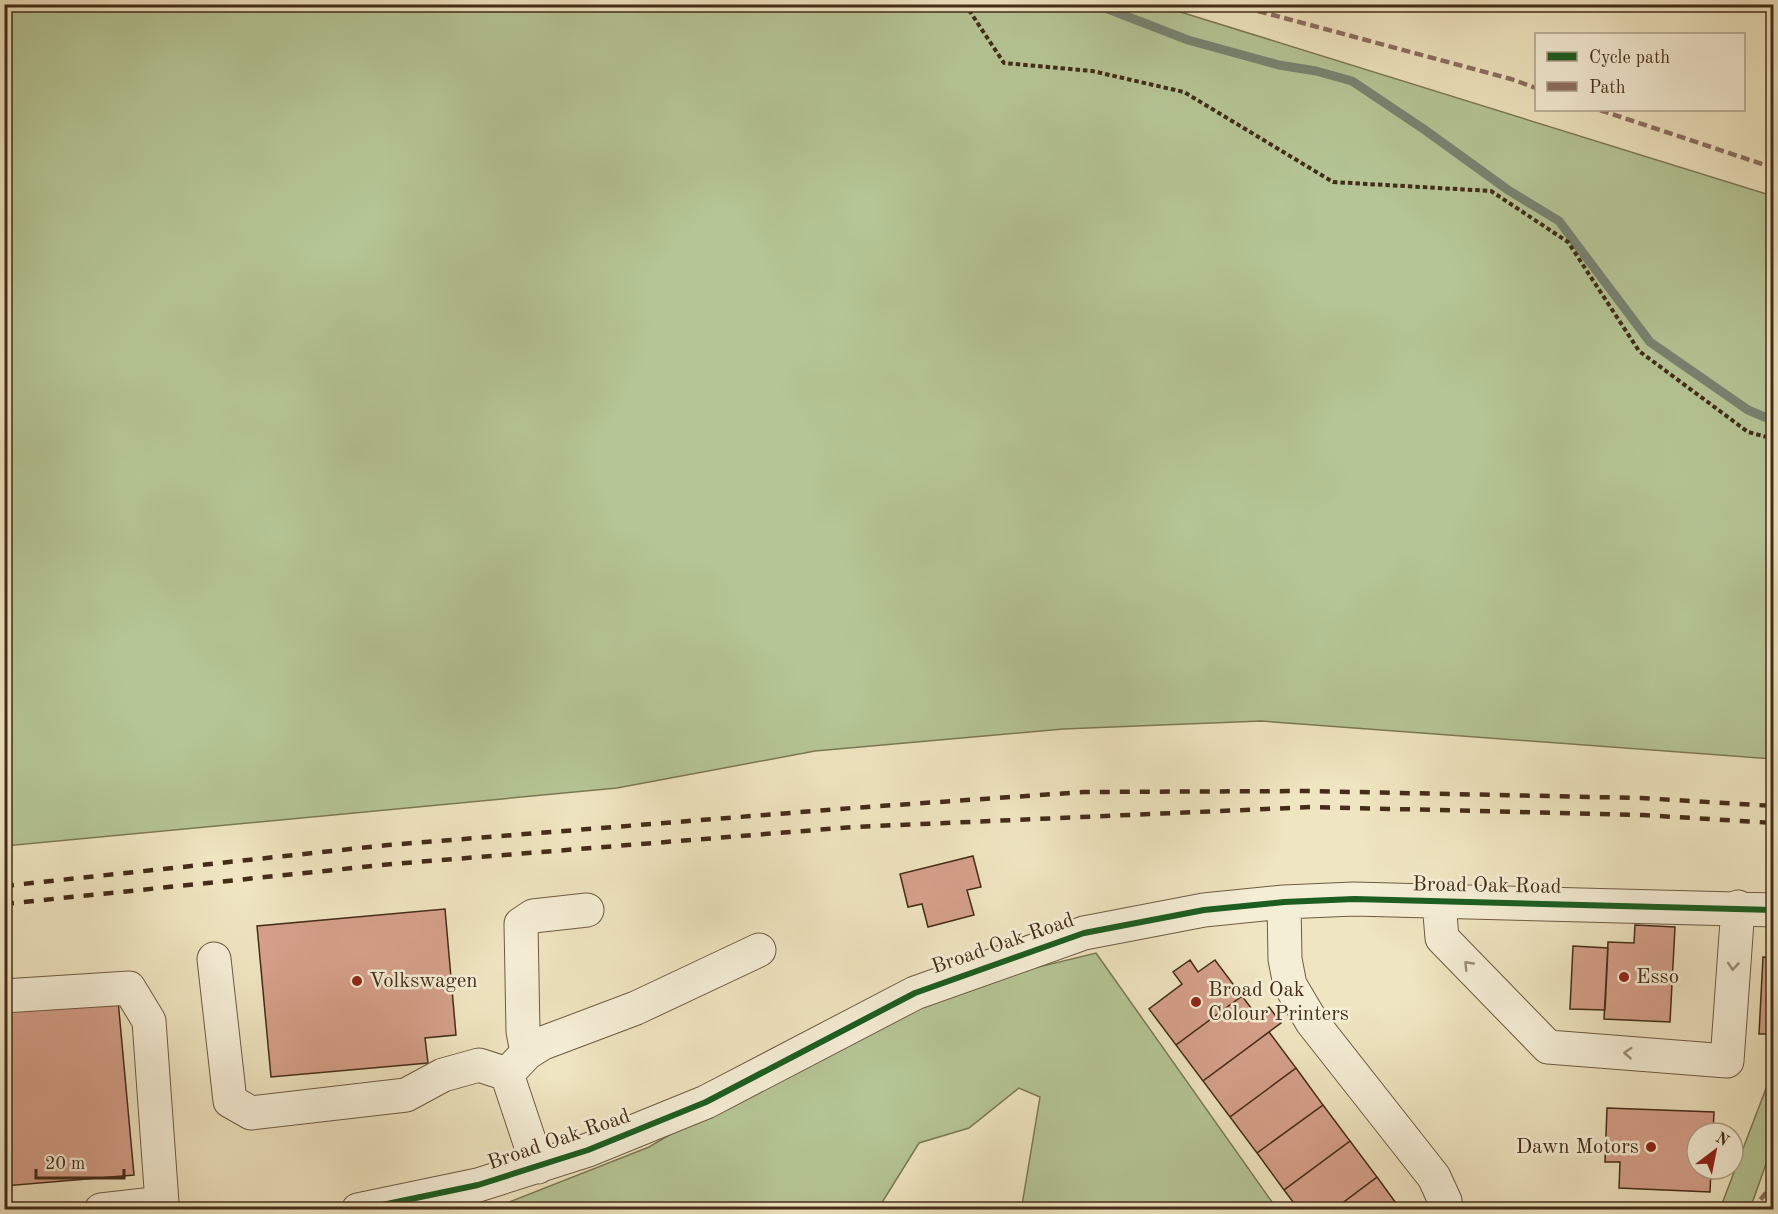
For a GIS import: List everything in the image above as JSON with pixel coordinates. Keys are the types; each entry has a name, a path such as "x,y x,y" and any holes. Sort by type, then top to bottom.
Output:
{"street":[{"name":"Broad Oak Road","path":"358,1209 478,1185 588,1150 706,1102 915,993 1084,933 1204,910 1354,898 1438,902 1738,907 1773,910"},
{"path":"1284,902 1285,959 1290,985 1312,1022 1434,1178 1445,1201 1446,1209"},
{"path":"1438,902 1442,938 1548,1047 1727,1061 1738,907"},
{"path":"538,1167 517,1063 523,1031 521,924 533,916 587,910"},
{"path":"214,959 230,1101 251,1113 406,1095 443,1075 479,1065 517,1063 543,1043 636,1008 759,950"},
{"path":"4,996 129,988 149,1021 162,1203 101,1209"}],"path":[{"path":"965,4 1004,63 1092,71 1184,92 1333,182 1491,191 1568,242 1640,351 1748,432 1773,439"}],"green space":[{"path":"5,4 1158,5 1773,196 1773,759 1261,721 1063,729 815,751 617,788 5,846"},
{"path":"1096,953 1277,1209 1029,1209 1022,1205 1040,1097 1019,1088 969,1128 919,1143 878,1209 489,1210 649,1147 895,1002"},
{"path":"1770,1078 1774,1078 1773,1160 1766,1164 1750,1209 1720,1209 1731,1181 1745,1181 1745,1144"}],"building":[{"path":"973,856 981,887 967,890 974,915 928,927 922,904 908,907 900,874"},
{"name":"Volkswagen","path":"445,909 456,1035 425,1038 428,1063 271,1077 257,926"},
{"path":"1635,925 1675,927 1670,1022 1604,1019 1608,942 1634,943"},
{"path":"1573,946 1608,948 1605,1010 1570,1009"},
{"path":"1763,957 1774,958 1774,1034 1759,1034"},
{"name":"Broad Oak Colour Printers","path":"1190,960 1198,972 1215,960 1242,996 1176,1045 1149,1009 1182,984 1173,972"},
{"path":"1242,996 1257,1016 1269,1007 1281,1023 1203,1081 1176,1045"},
{"path":"118,1000 134,1175 4,1186 4,1010"},
{"path":"1269,1032 1296,1068 1230,1117 1203,1081"},
{"path":"1296,1068 1323,1105 1257,1153 1230,1117"},
{"path":"1323,1105 1350,1141 1284,1190 1257,1153"},
{"name":"Dawn Motors","path":"1607,1108 1714,1112 1714,1121 1685,1121 1685,1181 1710,1181 1710,1192 1619,1188 1620,1162 1605,1162"},
{"path":"1350,1141 1377,1177 1333,1210 1299,1210 1284,1190"},
{"path":"1377,1177 1401,1210 1333,1210"}],"waterway":[{"path":"1095,4 1188,40 1279,65 1316,71 1352,81 1508,190 1559,221 1650,342 1748,410 1774,421"}],"railway":[{"path":"4,886 388,845 1084,792 1308,791 1641,798 1774,806"},
{"path":"4,904 392,864 853,827 1312,807 1643,815 1774,823"}],"marked path":[{"path":"1232,4 1511,79 1535,88"},
{"path":"1603,111 1774,168"},
{"path":"1752,1210 1774,1183"}],"cycle path":[{"path":"358,1210 478,1185 588,1150 706,1102 915,993 1084,933 1204,910 1284,902 1354,899 1774,910"}],"place":[{"name":"Esso","path":"1624,977"},
{"name":"Volkswagen","path":"357,981"},
{"name":"Broad Oak Colour Printers","path":"1196,1002"},
{"name":"Dawn Motors","path":"1651,1147"}]}
